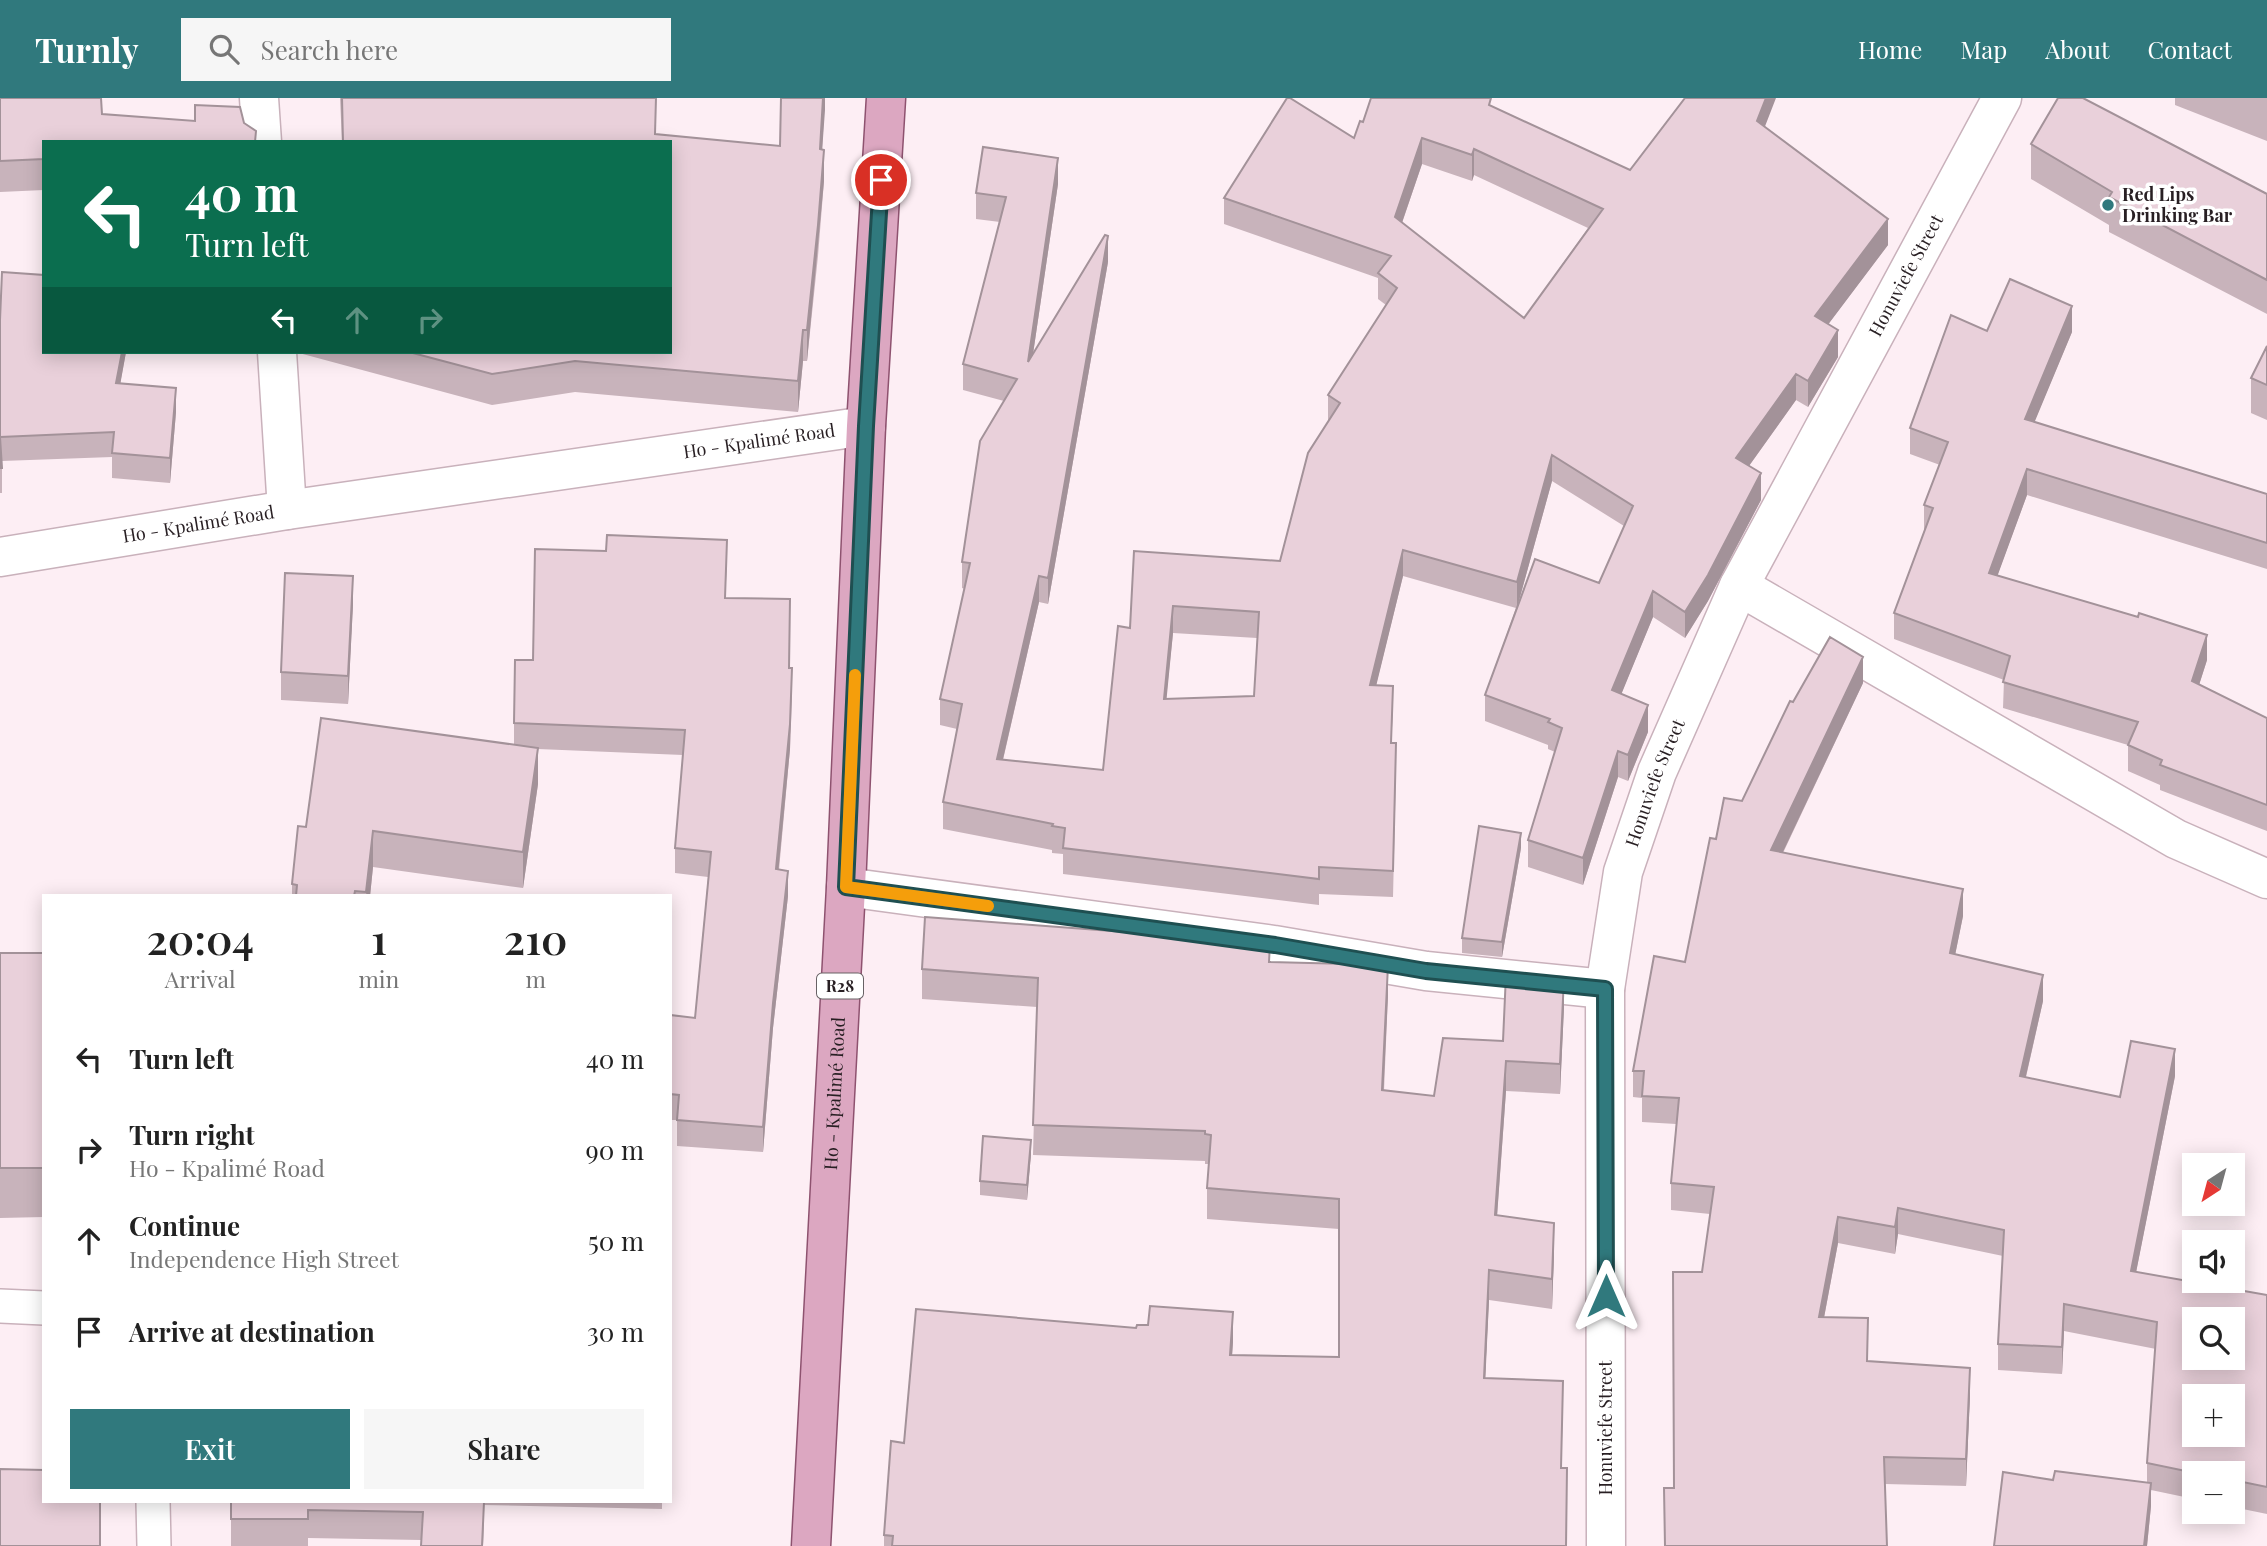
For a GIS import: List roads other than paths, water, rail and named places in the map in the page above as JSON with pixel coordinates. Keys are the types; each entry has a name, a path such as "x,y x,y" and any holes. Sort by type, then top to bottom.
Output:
{"main road":[{"name":"R28","path":"866,426 886,98"},
{"name":"Ho - Kpalimé Road","path":"811,1546 846,887 866,426"}],"street":[{"path":"259,98 262,140"},
{"name":"Honuviefe Street","path":"1606,1546 1605,989 1623,872 1657,772 1739,586 2002,98"},
{"path":"276,354 288,510"},
{"name":"Ho - Kpalimé Road","path":"0,557 288,510 866,426"},
{"path":"1739,586 2176,839 2267,879"},
{"path":"846,887 1275,945 1426,971 1605,989"}],"lane":[{"path":"0,1306 42,1308"},
{"path":"153,1503 154,1546"}],"place":[{"name":"Red Lips Drinking Bar","path":"2108,205"}]}
